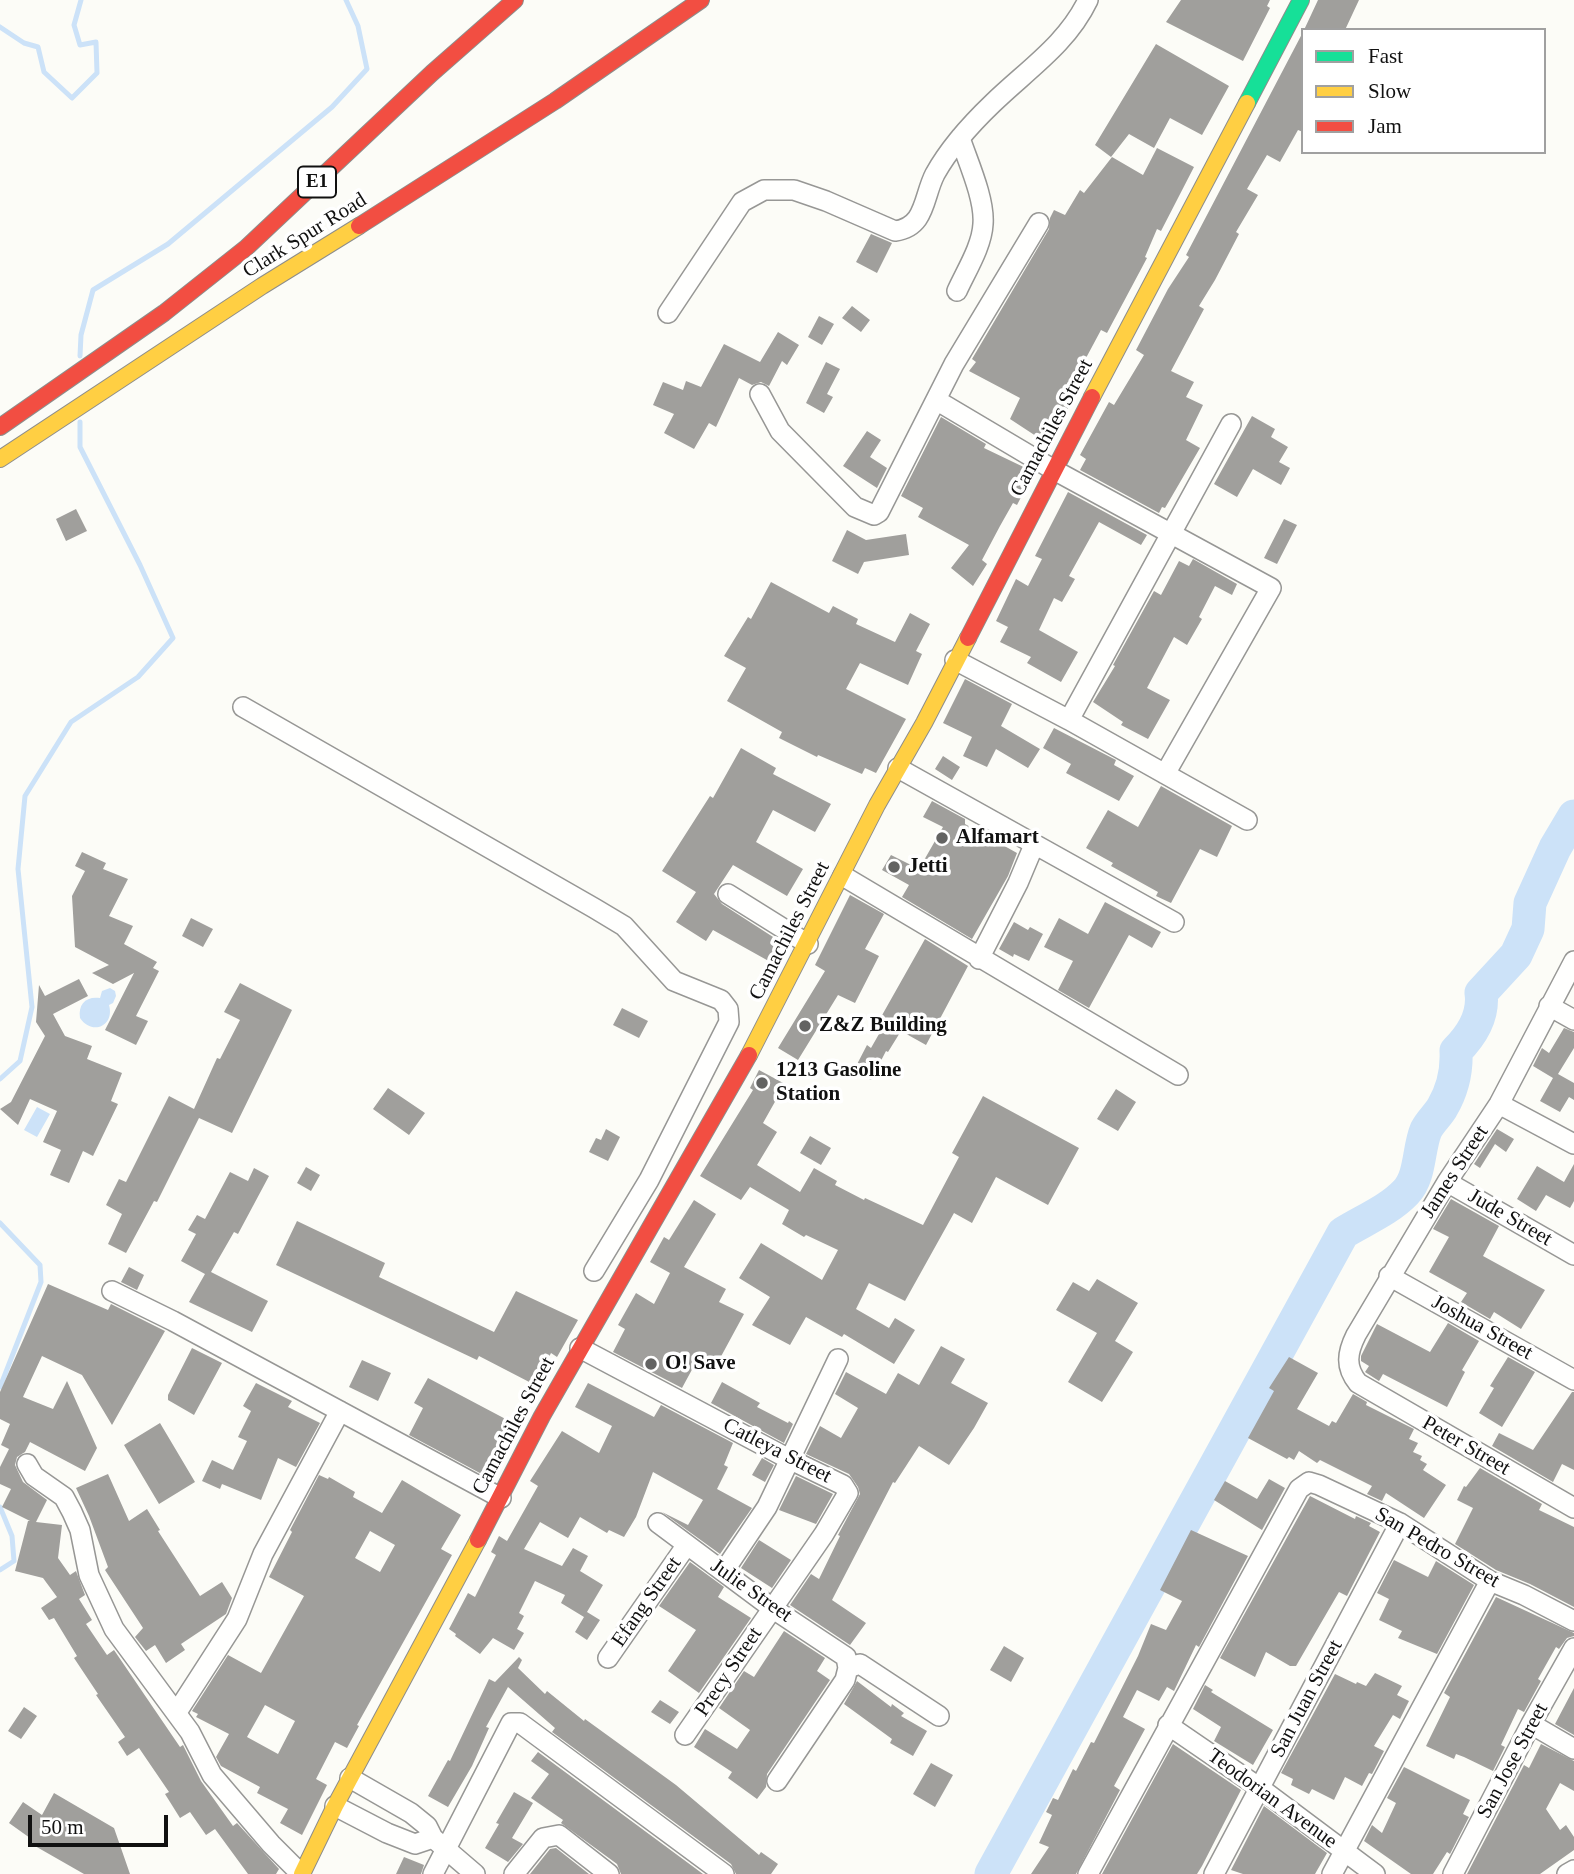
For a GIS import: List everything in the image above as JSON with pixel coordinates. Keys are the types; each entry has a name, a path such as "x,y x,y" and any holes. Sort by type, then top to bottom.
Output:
{"main road":[{"name":"Clark Spur Road","path":"0,427 110,353 246,248 432,73 515,0"},
{"name":"Clark Spur Road","path":"0,459 262,286 555,102 701,0"},
{"name":"Camachiles Street","path":"302,1874 350,1777 501,1498 542,1416 766,1025 877,805 1301,0"}],"street":[{"path":"668,313 742,202 764,190 794,190 895,231 907,230 916,223 944,158 995,101 1072,29 1088,0"},
{"path":"957,291 975,252 983,225 982,208 960,138"},
{"path":"760,394 780,431 855,507 874,515 879,512 954,364 1039,223"},
{"path":"936,400 1054,470 1271,589 1165,774"},
{"path":"1069,720 1231,424"},
{"path":"955,660 1069,720 1247,820"},
{"path":"243,707 624,926 674,981 721,1000 728,1009 729,1022 656,1168 594,1271"},
{"path":"898,768 1174,922"},
{"path":"979,959 1018,883 1034,845"},
{"path":"843,876 1178,1075"},
{"path":"728,894 808,944"},
{"name":"James Street","path":"1358,1383 1348,1364 1350,1349 1389,1276 1499,1104 1574,961"},
{"path":"1549,1006 1574,1020"},
{"path":"1499,1104 1574,1144"},
{"name":"Jude Street","path":"1447,1182 1574,1255"},
{"name":"Joshua Street","path":"1389,1276 1574,1380"},
{"path":"112,1291 173,1321 501,1498"},
{"name":"Catleya Street","path":"580,1348 843,1485 848,1493 824,1534 772,1608"},
{"path":"724,1571 767,1507 838,1359"},
{"name":"Peter Street","path":"1358,1383 1574,1508"},
{"path":"177,1713 237,1619 262,1554 340,1411"},
{"path":"27,1464 34,1476 64,1497 80,1530 89,1575 114,1629 190,1732 212,1775 271,1844 302,1874"},
{"name":"San Pedro Street","path":"1168,1725 1299,1489 1309,1482 1400,1523 1490,1581 1574,1621"},
{"name":"Julie Street","path":"658,1523 847,1663 860,1664 939,1716"},
{"name":"San Juan Street","path":"1214,1874 1400,1523"},
{"name":"Efang Street","path":"608,1658 686,1546"},
{"path":"1332,1874 1490,1581"},
{"name":"Precy Street","path":"685,1735 772,1608"},
{"name":"San Jose Street","path":"1453,1874 1574,1648"},
{"path":"777,1781 845,1680 847,1663"},
{"path":"433,1874 439,1844 511,1723 520,1723 724,1874"},
{"path":"1531,1724 1574,1749"},
{"path":"1088,1874 1168,1725"},
{"name":"Teodorian Avenue","path":"1168,1725 1260,1788 1375,1874"},
{"path":"350,1777 411,1813 427,1826 439,1844 475,1874"},
{"path":"335,1806 415,1844 439,1844"},
{"path":"514,1874 543,1838 559,1835 609,1874"},
{"path":"1567,1874 1574,1870"}],"water":[{"path":"110,988 115,991 116,996 109,1005 109,1018 101,1026 90,1027 80,1018 82,1005 91,998 100,998 102,991"},
{"path":"37,1107 50,1114 37,1137 24,1130"}],"building":[{"path":"1181,0 1270,0 1267,6 1270,8 1243,61 1166,22"},
{"path":"1318,0 1359,0 1346,28 1305,28"},
{"path":"1301,36 1301,131 1298,130 1280,162 1267,155 1247,189 1258,195 1199,306 1204,309 1171,371 1194,382 1186,397 1203,405 1186,440 1200,448 1165,508 1162,507 1159,513 1080,470 1086,459 1080,455 1109,402 1114,405 1144,355 1136,350 1168,289 1189,257 1186,255"},
{"path":"1156,44 1229,86 1202,135 1170,118 1154,148 1129,134 1111,157 1095,145"},
{"path":"1157,148 1194,167 1161,231 1157,229 1145,257 1147,258 1107,333 1101,330 1086,358 1082,356 1063,396 1072,400 1061,422 1053,418 1042,440 1010,419 1020,398 969,371 976,362 972,359 1049,229 1054,210 1065,215 1080,190 1084,193 1112,157 1143,175"},
{"path":"871,234 892,243 877,273 856,262"},
{"path":"852,306 870,320 861,332 842,318"},
{"path":"819,316 834,324 822,345 808,337"},
{"path":"778,332 799,345 787,365 782,361 769,386 761,382 752,385 739,378 716,427 709,423 694,449 664,433 674,414 653,405 663,382 683,390 686,381 701,387 724,344 760,362"},
{"path":"826,362 840,369 827,394 833,397 824,413 806,403"},
{"path":"1252,416 1275,429 1271,437 1288,447 1279,462 1290,468 1281,485 1253,469 1237,497 1214,484"},
{"path":"941,417 986,444 984,448 1034,472 1017,505 1013,503 1000,526 982,560 987,564 973,586 951,568 969,545 918,517 923,508 901,496"},
{"path":"867,431 881,440 870,457 887,468 877,488 843,466"},
{"path":"1068,492 1147,535 1141,545 1099,522 1069,576 1075,579 1062,602 1054,598 1039,630 1078,652 1061,682 1027,663 1031,657 1000,642 1008,627 996,621 1016,579 1028,586 1042,559 1035,556"},
{"path":"76,509 87,531 66,541 56,519"},
{"path":"1284,519 1297,525 1277,564 1264,558"},
{"path":"847,530 866,540 906,534 909,555 864,562 858,574 832,561"},
{"path":"1193,559 1237,584 1232,595 1215,586 1199,617 1202,619 1187,645 1174,637 1147,688 1170,700 1148,739 1121,725 1123,722 1093,702 1154,591 1161,595 1179,561 1189,566"},
{"path":"771,582 829,613 833,606 858,619 856,624 895,642 910,613 930,624 916,651 922,654 908,685 860,663 846,689 906,719 876,773 865,768 862,774 818,755 817,757 779,738 782,732 727,701 746,668 724,656 748,617 751,619"},
{"path":"965,679 1012,704 1001,726 1040,749 1028,768 996,749 987,767 963,756 972,737 943,723"},
{"path":"1054,728 1116,760 1114,765 1134,776 1119,801 1066,773 1071,764 1043,748"},
{"path":"741,748 776,768 773,774 831,804 815,832 773,810 756,842 803,869 787,896 733,865 714,894 722,904 787,946 785,950 782,948 774,964 713,930 706,941 676,922 696,892 662,871 710,796 713,798"},
{"path":"943,756 960,767 952,780 935,769"},
{"path":"1161,786 1232,826 1217,857 1200,849 1171,903 1156,896 1158,892 1111,866 1113,863 1086,848 1108,810 1138,827"},
{"path":"932,801 965,819 965,824 1017,853 1008,876 972,939 902,897 909,885 882,870 891,855 919,869 943,827 923,817"},
{"path":"82,852 106,863 103,869 128,879 109,916 133,926 124,944 157,962 153,968 159,971 136,1016 148,1021 136,1045 105,1030 134,973 113,984 92,973 109,965 75,947 72,896 85,871 75,866"},
{"path":"850,895 884,914 865,949 879,956 855,1003 838,995 798,1060 778,1048 825,971 815,965"},
{"path":"1105,902 1161,932 1152,948 1129,935 1089,1008 1058,990 1073,961 1044,947 1059,918 1088,934"},
{"path":"191,918 213,929 203,947 182,936"},
{"path":"1014,922 1043,934 1029,961 1014,954 1013,957 999,949"},
{"path":"925,939 968,966 926,1045 901,1031 888,1052 886,1051 871,1080 853,1072 867,1045 871,1048 887,1020 881,1017"},
{"path":"79,979 88,996 53,1014 65,1036 92,1046 87,1059 122,1073 111,1101 118,1104 93,1156 83,1151 69,1183 50,1175 61,1150 43,1142 57,1111 30,1099 18,1125 0,1109 11,1102 45,1036 36,1022 39,985 45,996"},
{"path":"240,983 292,1010 232,1133 199,1118 157,1202 154,1201 126,1253 108,1244 122,1214 106,1205 119,1179 126,1182 169,1096 194,1109 217,1058 220,1059 240,1020 224,1012"},
{"path":"622,1008 648,1021 639,1038 613,1025"},
{"path":"1564,1028 1574,1032 1574,1048 1558,1074 1574,1083 1574,1100 1569,1097 1560,1112 1540,1101 1553,1078 1533,1066 1542,1048 1549,1053"},
{"path":"759,1070 785,1084 763,1123 777,1132 757,1165 800,1192 814,1168 837,1181 835,1185 923,1225 959,1157 952,1153 983,1096 1079,1148 1048,1205 996,1177 972,1223 954,1213 905,1301 869,1283 856,1309 889,1328 895,1318 915,1330 894,1364 844,1334 842,1337 806,1317 790,1345 752,1325 770,1297 739,1278 761,1243 822,1280 838,1250 806,1235 804,1237 782,1224 789,1210 750,1187 741,1200 700,1176 753,1090 750,1088"},
{"path":"388,1088 425,1113 409,1135 373,1109"},
{"path":"1116,1089 1136,1102 1118,1131 1097,1119"},
{"path":"606,1129 620,1137 608,1161 589,1152 596,1138 601,1140"},
{"path":"1497,1129 1514,1139 1506,1152 1495,1144 1480,1168 1474,1164"},
{"path":"810,1136 831,1148 821,1165 800,1153"},
{"path":"1574,1164 1574,1201 1570,1208 1546,1195 1536,1211 1517,1199 1537,1166 1564,1182"},
{"path":"306,1167 320,1175 311,1191 297,1183"},
{"path":"254,1168 269,1176 238,1234 234,1232 211,1272 268,1301 252,1332 189,1302 205,1274 181,1261 196,1234 188,1230 197,1215 205,1219 230,1172 248,1181"},
{"path":"1451,1199 1499,1226 1483,1256 1545,1290 1521,1329 1494,1312 1490,1319 1461,1302 1467,1293 1429,1272 1449,1237 1433,1229"},
{"path":"694,1200 716,1214 684,1267 726,1289 719,1302 744,1314 718,1362 701,1353 682,1388 613,1352 625,1329 618,1325 636,1293 654,1304 670,1273 650,1262 664,1237 669,1240"},
{"path":"297,1221 385,1263 379,1277 494,1332 516,1291 578,1320 557,1357 551,1353 535,1385 479,1356 477,1360 276,1265"},
{"path":"129,1267 144,1275 137,1290 121,1282"},
{"path":"1097,1279 1138,1303 1115,1341 1133,1352 1102,1402 1068,1382 1097,1333 1056,1310 1073,1282 1089,1291"},
{"path":"48,1284 108,1310 111,1304 165,1331 112,1425 82,1375 42,1356 23,1397 53,1409 67,1381 97,1448 85,1471 30,1442 25,1452 17,1457 15,1465 23,1482 47,1500 36,1522 62,1525 58,1558 70,1575 76,1571 85,1595 79,1599 92,1620 86,1624 107,1655 114,1650 180,1747 183,1745 201,1781 233,1826 237,1823 279,1869 276,1874 248,1874 215,1829 206,1835 190,1812 180,1818 165,1794 169,1792 139,1748 127,1756 118,1742 125,1737 96,1695 98,1694 74,1658 77,1656 54,1618 49,1620 41,1608 57,1597 43,1578 15,1571 30,1521 2,1507 11,1489 0,1484 0,1467 9,1449 1,1445 10,1424 0,1419 0,1392"},
{"path":"1448,1323 1479,1341 1462,1370 1465,1372 1447,1407 1383,1374 1379,1381 1365,1372 1369,1366 1361,1361 1361,1356 1377,1324 1430,1352"},
{"path":"941,1346 965,1359 951,1383 988,1403 949,1465 919,1446 895,1483 893,1482 832,1600 866,1623 850,1645 790,1605 811,1574 819,1579 860,1494 849,1474 806,1454 820,1426 841,1438 858,1408 835,1394 846,1372 886,1394 898,1373 919,1385"},
{"path":"192,1348 222,1363 194,1415 168,1400"},
{"path":"1289,1357 1318,1373 1297,1409 1329,1426 1332,1421 1336,1423 1353,1394 1367,1402 1366,1405 1414,1429 1409,1439 1418,1443 1413,1452 1422,1456 1420,1460 1427,1464 1423,1470 1446,1485 1424,1518 1386,1493 1382,1501 1367,1494 1372,1486 1320,1460 1317,1463 1299,1451 1294,1460 1289,1457 1287,1459 1248,1438 1274,1391 1269,1388"},
{"path":"1508,1357 1535,1372 1502,1427 1479,1413 1494,1388 1490,1386"},
{"path":"362,1360 391,1373 378,1401 349,1387"},
{"path":"428,1378 515,1424 497,1456 502,1459 491,1479 409,1435 423,1408 414,1403"},
{"path":"722,1382 760,1403 757,1407 793,1424 784,1443 711,1403"},
{"path":"256,1383 292,1401 288,1407 320,1423 296,1467 278,1458 261,1500 222,1484 220,1489 202,1481 212,1460 233,1470 247,1441 238,1437 251,1411 243,1406"},
{"path":"588,1383 654,1417 661,1405 733,1443 724,1465 728,1467 717,1489 752,1508 720,1554 662,1512 688,1525 703,1500 653,1472 636,1517 624,1537 609,1530 607,1533 580,1517 568,1538 540,1522 524,1549 562,1566 573,1548 588,1556 580,1571 603,1585 584,1617 561,1603 565,1595 535,1581 519,1613 524,1616 517,1629 524,1633 514,1650 493,1638 480,1654 449,1629 468,1593 475,1597 496,1555 491,1552 499,1536 507,1541 538,1486 530,1481 562,1431 599,1453 612,1426 575,1407"},
{"path":"1572,1392 1574,1470 1562,1464 1553,1482 1492,1446 1499,1433 1533,1450"},
{"path":"160,1423 195,1482 159,1504 124,1445"},
{"path":"762,1458 774,1465 765,1482 752,1475"},
{"path":"1480,1468 1542,1504 1539,1510 1574,1527 1574,1607 1496,1570 1455,1544 1473,1508 1457,1500 1464,1486 1466,1487"},
{"path":"108,1474 129,1521 147,1509 200,1596 222,1582 232,1598 226,1614 181,1644 185,1650 166,1663 155,1645 146,1651 135,1637 143,1628 105,1570 108,1567 76,1488"},
{"path":"319,1475 328,1479 329,1477 355,1492 353,1497 382,1513 402,1480 461,1515 441,1549 452,1555 357,1725 359,1726 347,1748 335,1742 316,1779 327,1785 302,1835 280,1823 288,1809 257,1793 260,1787 221,1766 216,1757 229,1734 196,1717 198,1714 192,1711 228,1655 261,1673 304,1596 269,1577 292,1532 290,1530","holes":["370,1531 395,1545 380,1572 355,1558","265,1705 295,1721 278,1754 247,1737"]},
{"path":"796,1476 833,1494 816,1524 779,1510"},
{"path":"1269,1479 1285,1488 1262,1530 1214,1500 1225,1481 1257,1499"},
{"path":"1310,1496 1355,1519 1356,1516 1371,1523 1369,1526 1380,1532 1347,1596 1339,1592 1296,1666 1290,1666 1266,1652 1255,1677 1220,1658"},
{"path":"1191,1530 1248,1556 1199,1647 1196,1645 1174,1691 1167,1687 1159,1701 1137,1690 1123,1717 1145,1729 1114,1786 1120,1790 1076,1874 1031,1874 1049,1847 1039,1843 1052,1815 1046,1812 1053,1798 1058,1800 1073,1769 1076,1771 1091,1742 1094,1743 1151,1624 1166,1630 1182,1601 1160,1590"},
{"path":"759,1540 791,1560 772,1588 741,1568"},
{"path":"1394,1560 1428,1577 1436,1561 1474,1585 1437,1654 1398,1638 1402,1631 1379,1620 1389,1599 1377,1593"},
{"path":"690,1562 724,1587 718,1597 751,1618 699,1693 668,1671 696,1630 659,1606"},
{"path":"1496,1597 1574,1633 1574,1636 1567,1638 1559,1649 1556,1647 1524,1712 1518,1709 1501,1745 1505,1747 1493,1771 1456,1754 1454,1759 1426,1746 1450,1697 1444,1693"},
{"path":"587,1612 600,1620 587,1640 575,1632"},
{"path":"784,1631 825,1658 817,1671 830,1680 767,1774 766,1787 757,1799 728,1778 732,1772 694,1747 705,1729 737,1749 750,1730 719,1708 744,1671 754,1677"},
{"path":"1004,1646 1024,1658 1011,1682 990,1670"},
{"path":"519,1657 522,1660 518,1668 545,1694 547,1691 584,1721 585,1719 676,1785 759,1855 761,1852 778,1864 771,1874 736,1874 731,1864 552,1732 555,1728 508,1687 486,1727 489,1728 472,1766 448,1807 428,1796 448,1760 450,1761 489,1679 495,1682"},
{"path":"1375,1673 1402,1686 1397,1695 1409,1701 1400,1719 1393,1715 1374,1746 1384,1751 1372,1774 1369,1773 1362,1786 1345,1777 1334,1800 1312,1789 1309,1794 1291,1785 1293,1779 1281,1773 1335,1674 1366,1686"},
{"path":"857,1681 891,1707 892,1704 904,1713 901,1716 927,1731 913,1756 890,1743 892,1739 844,1704"},
{"path":"1205,1685 1213,1690 1211,1692 1273,1730 1253,1765 1214,1741 1221,1727 1193,1709"},
{"path":"1574,1688 1574,1735 1555,1724"},
{"path":"660,1700 679,1712 670,1724 651,1712"},
{"path":"24,1707 37,1716 21,1739 8,1731"},
{"path":"1173,1744 1241,1790 1202,1866 1197,1874 1102,1874"},
{"path":"1541,1744 1574,1761 1574,1791 1560,1783 1546,1809 1560,1830 1566,1825 1574,1837 1574,1850 1540,1874 1467,1874 1524,1765 1529,1768"},
{"path":"538,1752 703,1874 621,1874 617,1864 531,1798 549,1774 531,1761"},
{"path":"931,1763 953,1775 935,1807 913,1794"},
{"path":"1404,1767 1470,1800 1463,1814 1469,1817 1450,1854 1447,1852 1433,1874 1411,1874 1364,1841 1372,1825 1382,1833 1396,1803 1387,1798"},
{"path":"514,1792 533,1803 512,1838 523,1844 508,1862 485,1848"},
{"path":"54,1793 114,1828 130,1874 84,1874 28,1842 30,1838 9,1823 23,1802 42,1815"},
{"path":"1264,1806 1327,1853 1315,1874 1243,1874 1231,1870"},
{"path":"556,1848 589,1874 530,1874 550,1849"},
{"path":"404,1857 424,1865 421,1874 396,1874"}],"waterway":[{"path":"0,27 24,43 38,47 44,72 72,98 97,73 96,42 80,45 74,25 81,0"},
{"path":"80,356 81,335 93,290 168,244 332,107 367,69 358,26 346,0"},
{"path":"0,1079 20,1061 32,1007 18,869 25,796 71,722 138,677 173,638 140,565 80,447 80,422"},
{"path":"991,1874 1343,1233 1392,1204 1411,1186 1426,1130 1442,1108 1451,1088 1456,1051 1479,1017 1481,993 1516,955 1528,929 1530,903 1555,848 1574,816"},
{"path":"0,1223 40,1265 41,1282 0,1387"},
{"path":"0,1507 12,1536 14,1561 0,1570"}],"traffic: fast":[{"path":"1247,103 1301,0"}],"traffic: slow":[{"path":"1092,397 1247,103"},
{"path":"0,459 262,286 359,226"},
{"path":"749,1055 877,805 968,638"},
{"path":"302,1874 335,1806 478,1540"}],"traffic: jam":[{"path":"0,427 164,313 246,248 432,73 515,0"},
{"path":"359,226 555,101 701,0"},
{"path":"968,638 1092,397"},
{"path":"478,1540 542,1416 749,1055"}],"place":[{"name":"Alfamart","path":"942,838"},
{"name":"Jetti","path":"894,867"},
{"name":"Z&Z Building","path":"805,1026"},
{"name":"1213 Gasoline Station","path":"762,1083"},
{"name":"O! Save","path":"651,1364"}]}
